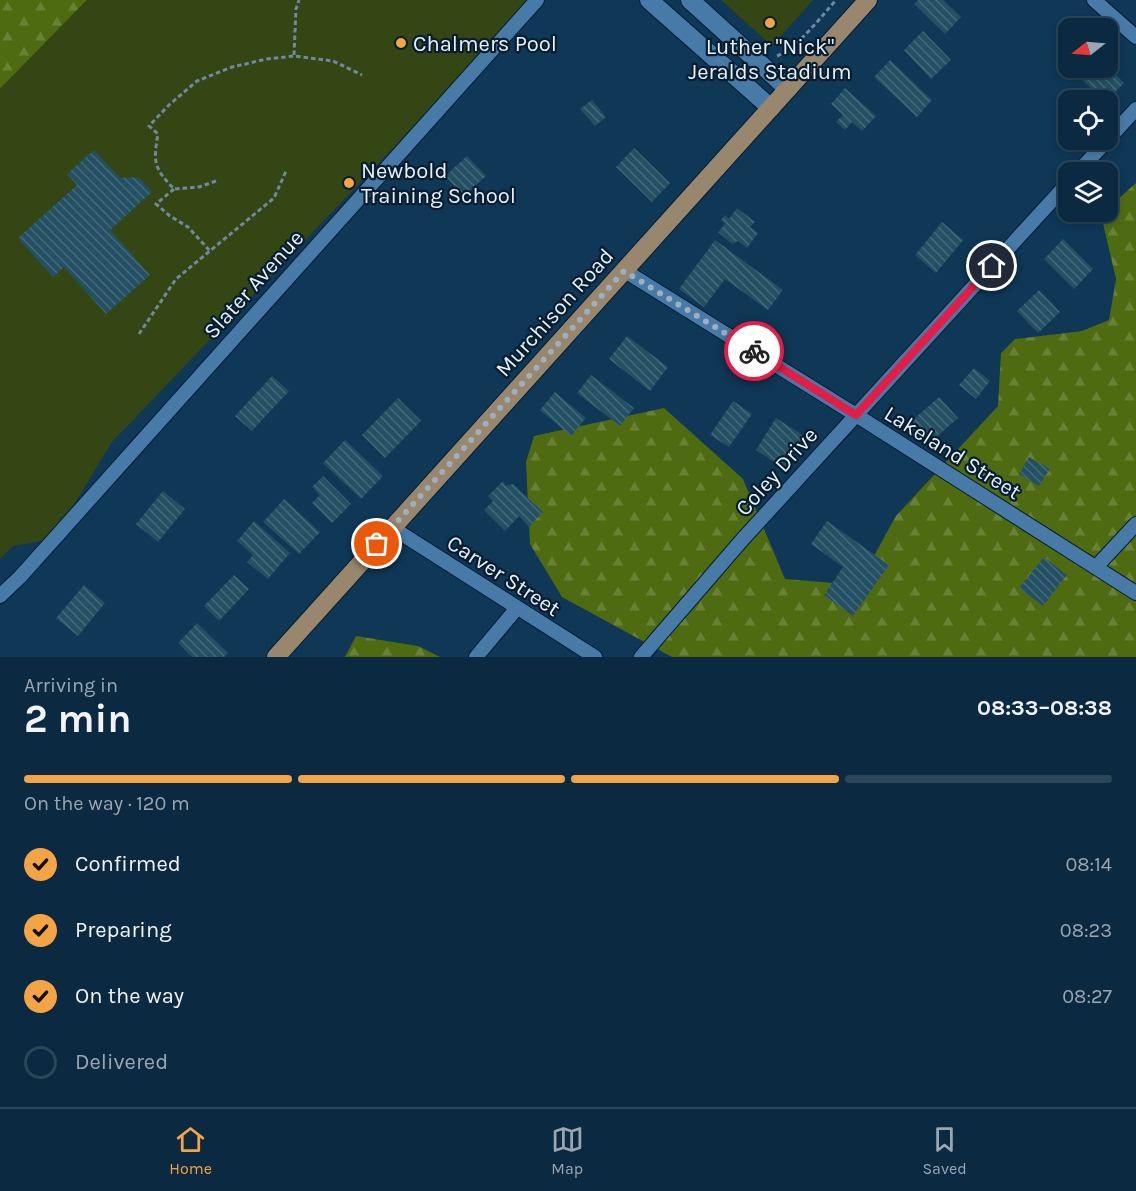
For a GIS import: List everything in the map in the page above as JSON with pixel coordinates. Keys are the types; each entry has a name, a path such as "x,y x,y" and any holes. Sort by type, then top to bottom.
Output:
{"main road":[{"name":"Murchison Road","path":"276,657 868,0"}],"street":[{"name":"Slater Avenue","path":"0,596 20,577 537,0"},
{"path":"649,0 771,108"},
{"path":"690,0 788,89"},
{"path":"1094,0 1136,37"},
{"path":"1087,162 1136,109"},
{"name":"Coley Drive","path":"641,657 742,540 1058,194"},
{"name":"Lakeland Street","path":"624,271 1136,593"},
{"path":"1096,567 1136,524"},
{"name":"Carver Street","path":"391,527 595,657"},
{"path":"476,657 517,608"}],"path":[{"path":"294,56 296,9 299,0"},
{"path":"776,56 794,46 836,0"},
{"path":"174,189 157,168 155,150 158,134 149,126 197,81 232,67 294,56 333,61 362,75"},
{"path":"139,334 176,279 274,198 286,171"},
{"path":"210,251 188,227 156,204 174,189 199,187 216,181"}],"green space":[{"path":"0,0 87,0 0,89"},
{"path":"87,0 535,0 112,442 53,539 13,546 0,559 0,89"},
{"name":"Luther \"Nick\" Jeralds Stadium","path":"721,0 813,0 772,46"},
{"path":"1136,183 1136,657 672,657 562,597 530,544 526,462 534,436 664,408 743,479 785,579 858,585 896,516 998,406 1001,353 1015,339 1082,331 1109,320 1116,279 1103,222 1118,222 1118,199"},
{"path":"356,636 418,646 440,657 345,657"}],"building":[{"path":"918,0 943,0 961,17 945,34 914,4"},
{"path":"923,31 951,60 931,79 904,50"},
{"path":"890,60 932,100 917,117 874,77"},
{"path":"1118,77 1124,83 1117,90 1093,90 1080,78"},
{"path":"845,88 876,116 862,131 852,122 845,130 836,122 843,115 831,104"},
{"path":"592,100 606,117 595,126 580,109"},
{"path":"634,148 670,183 652,202 616,167"},
{"path":"94,150 120,178 138,177 152,192 110,230 150,275 106,314 64,267 53,277 18,238 77,185 67,174"},
{"path":"467,156 486,176 464,196 445,176"},
{"path":"737,208 755,222 750,227 758,233 747,248 738,241 732,244 718,232 725,224 721,220 725,215 729,219"},
{"path":"942,222 963,240 936,273 915,255"},
{"path":"1063,239 1093,269 1074,289 1044,259"},
{"path":"715,240 783,290 768,310 725,279 704,307 679,289"},
{"path":"1039,290 1060,312 1038,333 1017,311"},
{"path":"627,336 668,367 650,391 609,359"},
{"path":"974,368 990,381 976,399 959,385"},
{"path":"591,375 634,408 620,426 577,393"},
{"path":"272,376 289,391 252,431 235,416"},
{"path":"555,392 586,418 571,436 540,410"},
{"path":"939,397 958,418 926,446 907,425"},
{"path":"398,398 421,421 385,458 362,435"},
{"path":"733,401 752,414 729,447 710,435"},
{"path":"776,418 804,436 784,469 756,450"},
{"path":"345,440 383,476 361,499 323,463"},
{"path":"1029,457 1050,469 1039,486 1019,474"},
{"path":"323,476 351,504 332,523 312,503 320,495 312,487"},
{"path":"503,481 506,486 513,484 543,512 529,527 519,516 505,531 484,510 493,501 488,496"},
{"path":"163,491 185,509 158,542 136,524"},
{"path":"284,499 320,532 299,554 263,522"},
{"path":"254,521 290,553 268,579 247,562 253,555 237,541"},
{"path":"827,521 889,565 853,616 824,595 843,567 811,544"},
{"path":"1044,557 1067,575 1043,606 1019,588"},
{"path":"234,575 249,589 219,621 204,606"},
{"path":"84,585 105,603 78,636 56,618"},
{"path":"197,623 228,653 224,657 192,657 178,643"}],"way so far":[{"path":"377,544 624,271 754,351"}],"place":[{"name":"Luther \"Nick\" Jeralds Stadium","path":"770,23"},
{"name":"Chalmers Pool","path":"401,43"},
{"name":"Newbold Training School","path":"349,183"}],"route":[{"path":"754,351 856,415 992,266"}]}
